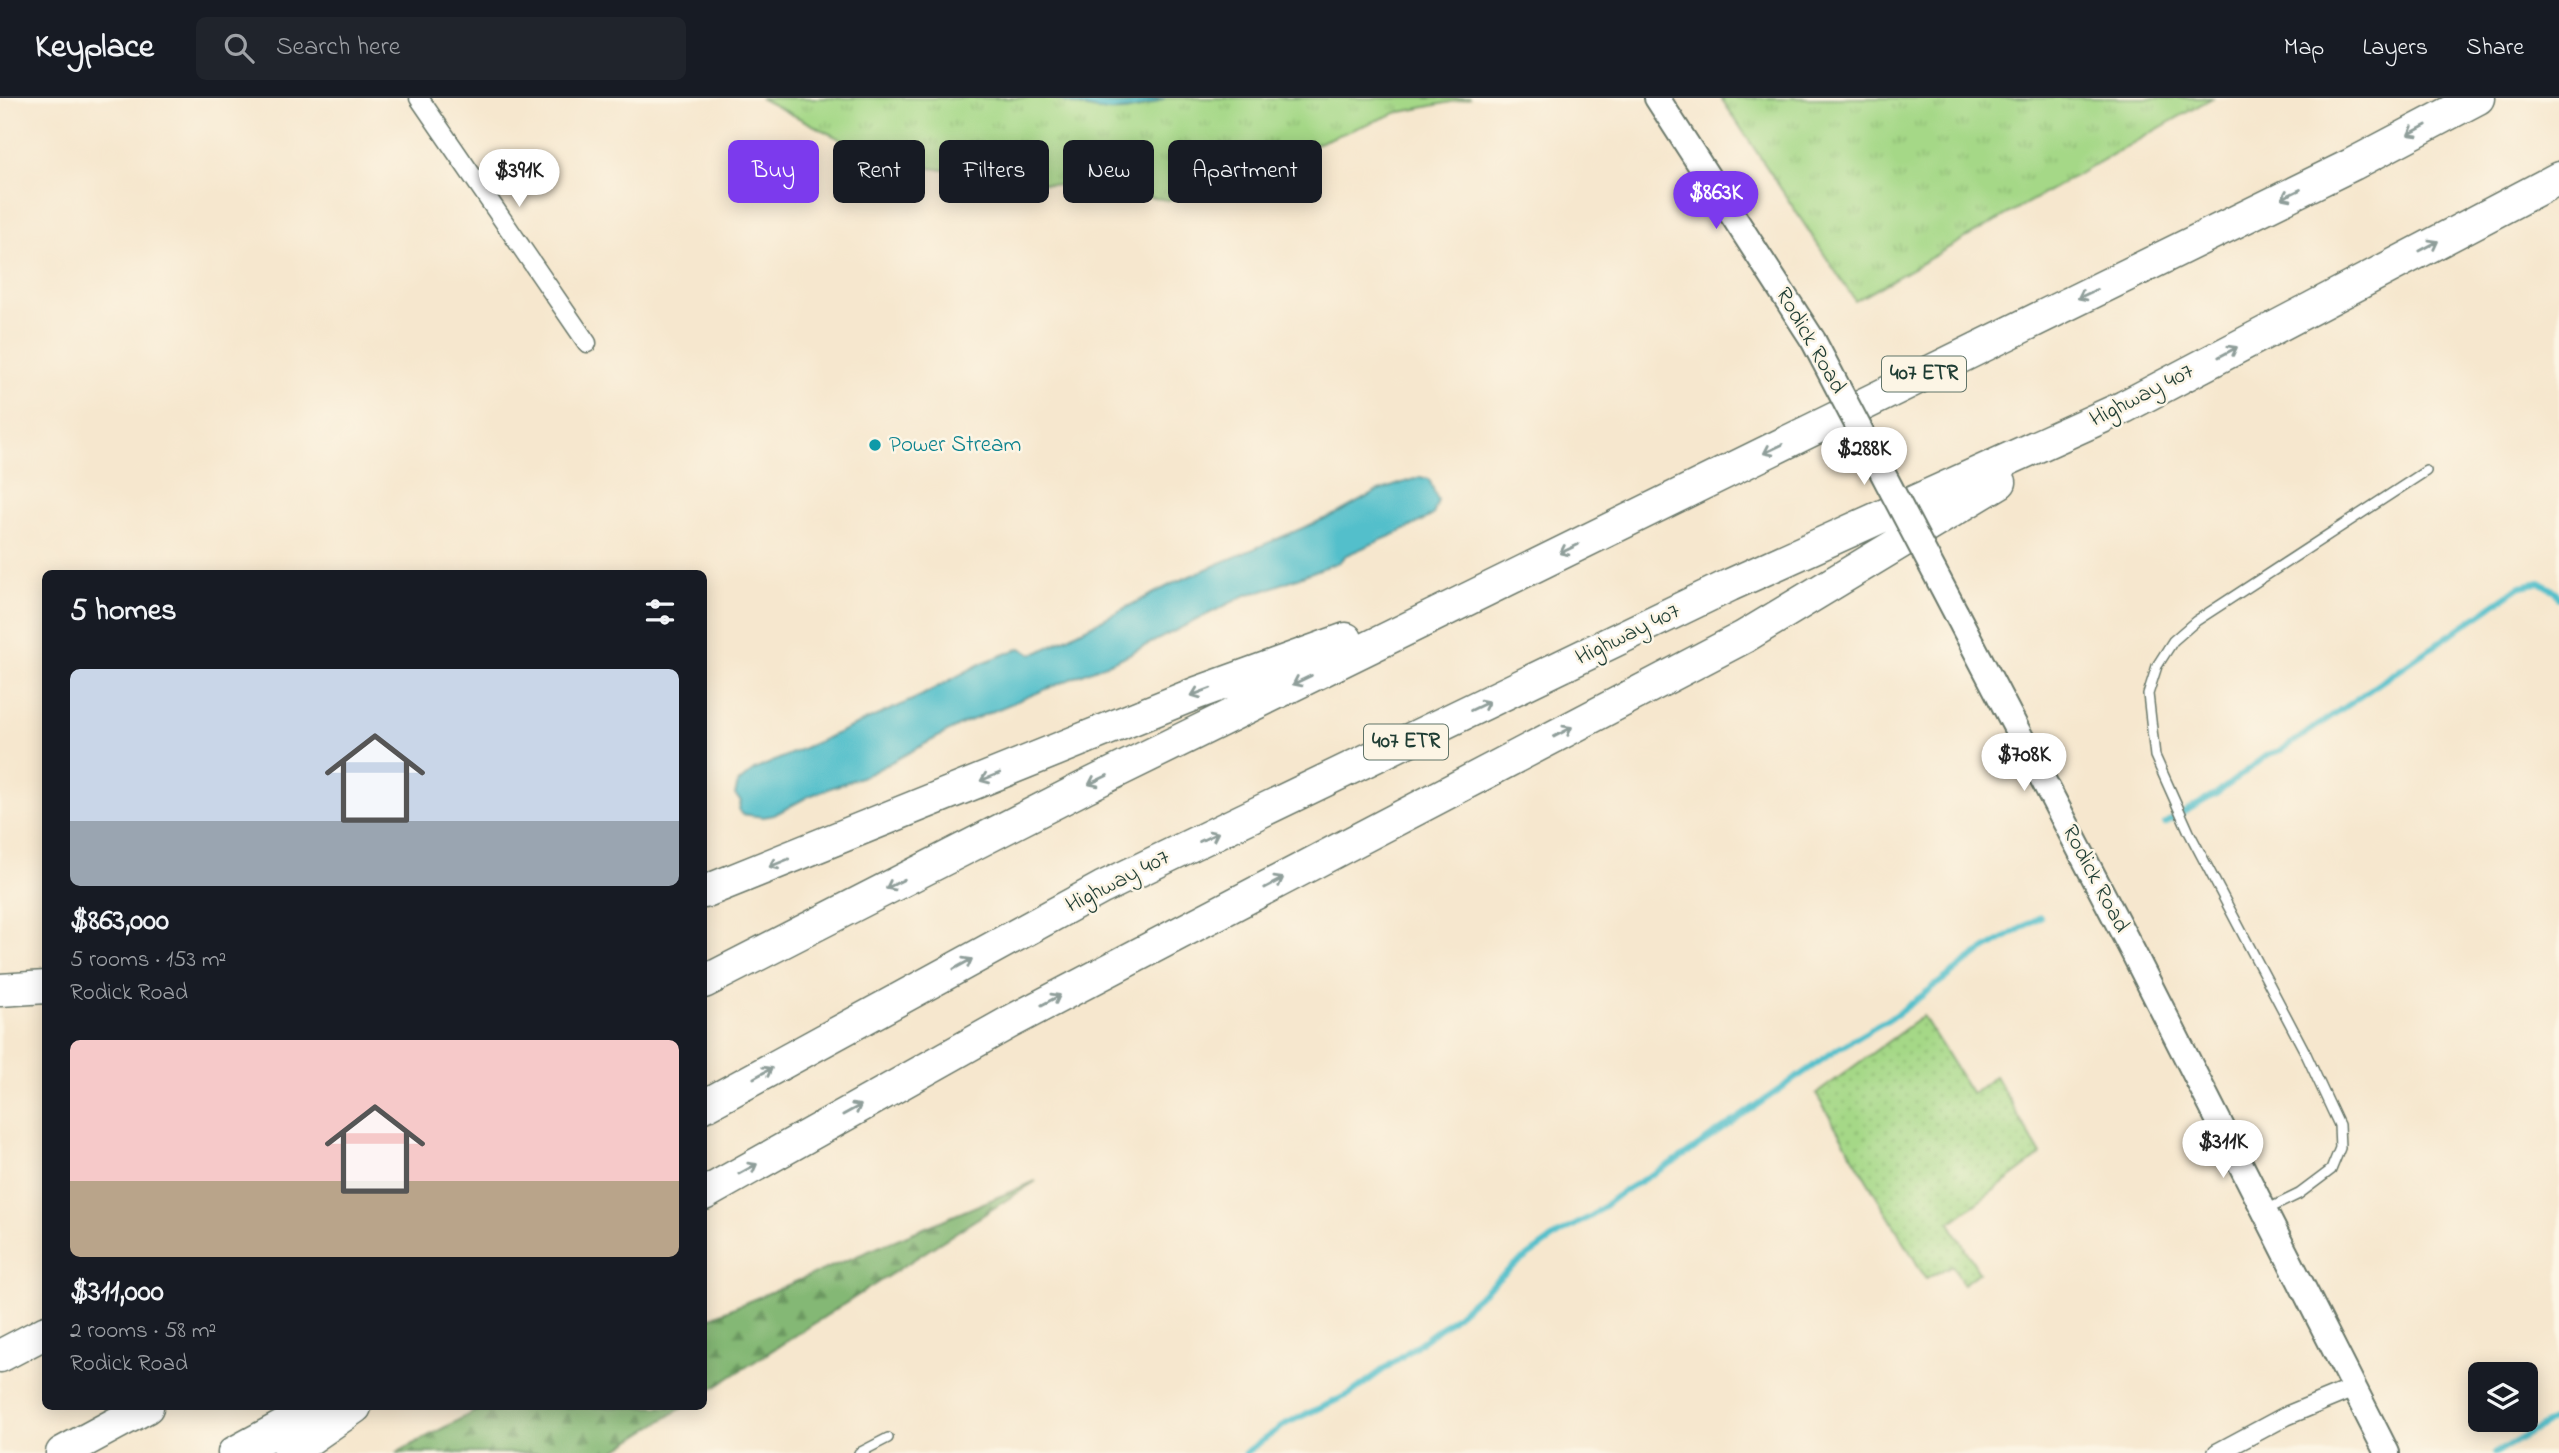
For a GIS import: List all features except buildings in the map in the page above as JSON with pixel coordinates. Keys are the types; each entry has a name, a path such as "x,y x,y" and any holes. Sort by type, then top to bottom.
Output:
{"highway":[{"name":"407 ETR","path":"707,980 1085,787 2353,164 2477,98"},
{"name":"Highway 407","path":"707,1104 1102,888 1730,585 2124,407 2559,178"},
{"path":"707,1192 1010,1022 1744,636 2124,407"},
{"path":"707,891 1197,693 1495,585"},
{"path":"0,990 42,987"},
{"path":"0,1356 42,1334"},
{"path":"62,1453 141,1410"},
{"path":"234,1453 313,1410"},
{"path":"289,1453 351,1410"}],"main road":[{"name":"Rodick Road","path":"1657,98 1813,340 2133,952 2387,1453"}],"street":[{"path":"419,98 587,343"},
{"path":"2217,1453 2286,1416 2354,1388"}],"lane":[{"path":"2264,1211 2299,1194 2332,1170 2340,1148 2339,1125 2305,1052 2189,832 2155,756 2148,694 2157,666 2173,641 2196,621 2426,471"},
{"path":"859,1453 888,1438"}],"green space":[{"path":"760,98 1471,98 1396,113 1322,141 1168,140 1168,200 1154,198 1154,140 1063,140 1063,186 1049,184 1049,140 939,140 939,169 925,167 925,140 842,140"},
{"path":"1721,98 2212,98 1855,301"},
{"path":"1923,1016 1972,1094 1995,1076 2041,1155 1950,1223 1979,1272 1963,1284 1952,1265 1926,1279 1816,1094"},
{"path":"1036,1181 707,1392 707,1319"},
{"path":"477,1410 678,1410 611,1453 396,1453"}],"water":[{"path":"1051,98 1122,104 1165,98 1135,109 1108,111 1081,107"},
{"path":"1420,477 1429,479 1438,501 1433,515 1407,529 1346,555 1339,562 1263,591 1248,594 1121,658 962,724 871,773 809,796 774,815 763,817 742,814 739,809 741,801 735,795 738,783 754,770 919,697 982,663 1021,648 1031,654 1039,652 1176,582 1338,513 1376,492"}],"waterway":[{"path":"2165,823 2216,794 2269,754 2282,750 2521,586 2540,582 2555,591 2559,598"},
{"path":"1245,1453 1287,1423 1350,1394 1450,1321 1512,1267 1559,1234 1593,1215 1622,1192 1685,1155 1839,1048 1896,1015 1976,955 2040,917"},
{"path":"2495,1453 2559,1417"}],"place":[{"name":"Power Stream","path":"875,445"}]}
